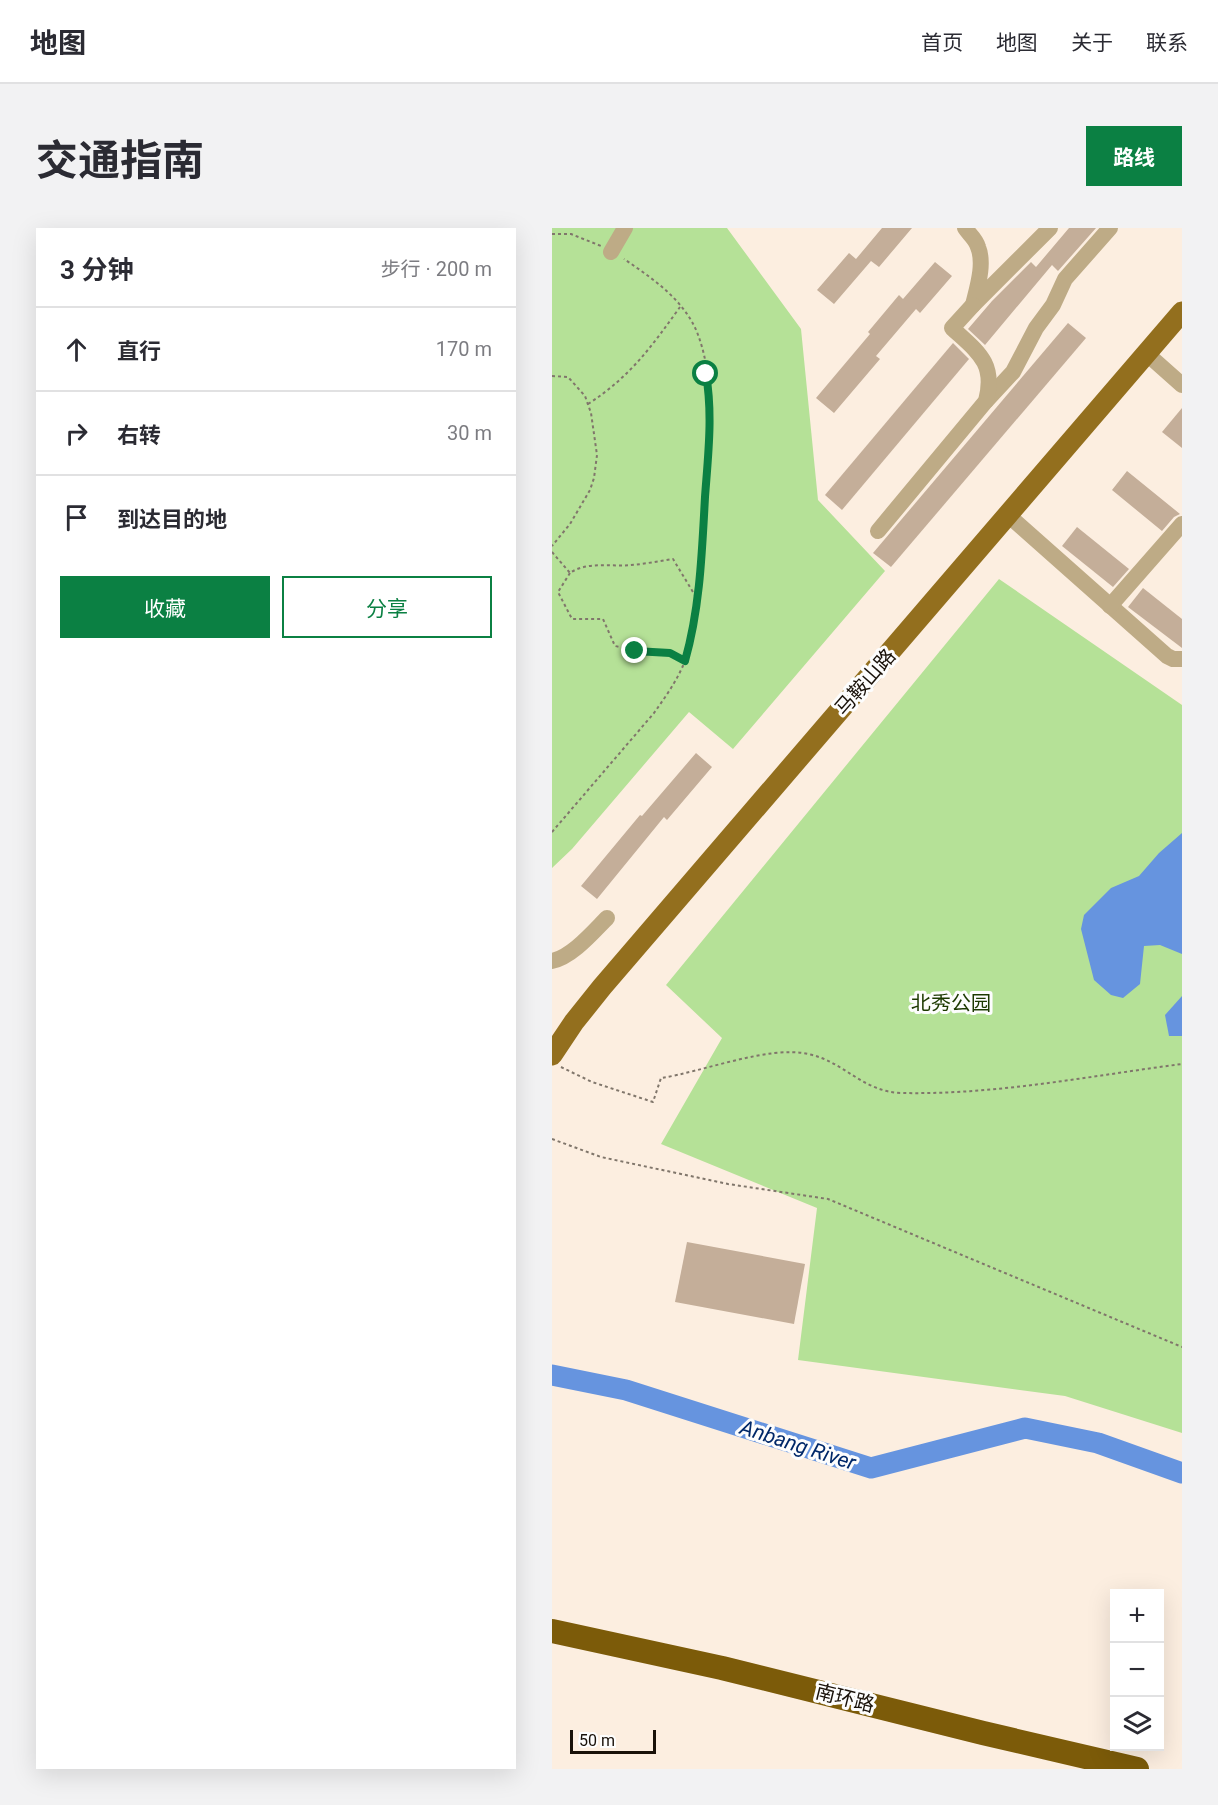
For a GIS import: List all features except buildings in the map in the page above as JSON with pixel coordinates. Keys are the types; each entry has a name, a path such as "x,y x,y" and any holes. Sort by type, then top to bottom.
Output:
{"highway":[{"name":"南环路","path":"552,1631 712,1666 993,1736 1137,1769"},
{"name":"南环路","path":"552,1647 718,1684 1064,1769"}],"main road":[{"name":"马鞍山路","path":"552,1033 593,980 1182,296"},
{"name":"马鞍山路","path":"552,1055 574,1022 602,987 1182,312"}],"lane":[{"path":"611,252 625,228"},
{"path":"965,228 978,245 980,253 978,283 973,305"},
{"path":"986,402 989,390 987,365 981,355 952,328 1050,228"},
{"path":"878,531 1013,372 1036,328 1053,305 1065,279 1110,228"},
{"path":"1146,353 1182,385"},
{"path":"1008,515 1167,656 1182,659"},
{"path":"1110,606 1182,524"},
{"path":"552,961 582,944 607,918"}],"path":[{"path":"552,234 571,234 594,242 660,284 680,307 696,331 701,347 710,410 697,598 685,661 654,713 552,832"},
{"path":"588,404 626,375 644,357 680,307"},
{"path":"552,376 568,377 585,396 597,455 590,490 570,524 552,546"},
{"path":"552,552 570,573"},
{"path":"685,661 670,653 635,651 615,646 603,619 572,619 558,592 570,573 578,567 629,565 674,559 697,598"},
{"path":"552,1063 592,1082 653,1102 661,1078 775,1053 791,1052 816,1056 828,1060 873,1088 899,1093 994,1090 1182,1064"},
{"path":"552,1138 612,1159 728,1184 828,1199 1182,1347"}],"green space":[{"path":"552,228 727,228 801,329 818,500 885,571 733,749 689,712 572,849 552,868"},
{"name":"北秀公园","path":"999,579 1182,705 1182,1433 1065,1396 798,1360 817,1208 661,1144 722,1038 666,985"}],"water":[{"path":"1182,833 1182,954 1160,945 1144,946 1140,984 1123,998 1111,995 1094,980 1081,929 1084,915 1111,888 1139,876 1159,853"},
{"path":"1182,996 1182,1036 1169,1036 1165,1015"}],"waterway":[{"name":"Anbang River","path":"552,1375 626,1390 871,1468 1025,1428 1098,1443 1182,1473"}],"route":[{"path":"635,651 670,653 685,661 690,645 698,592 710,428 706,374"}]}
